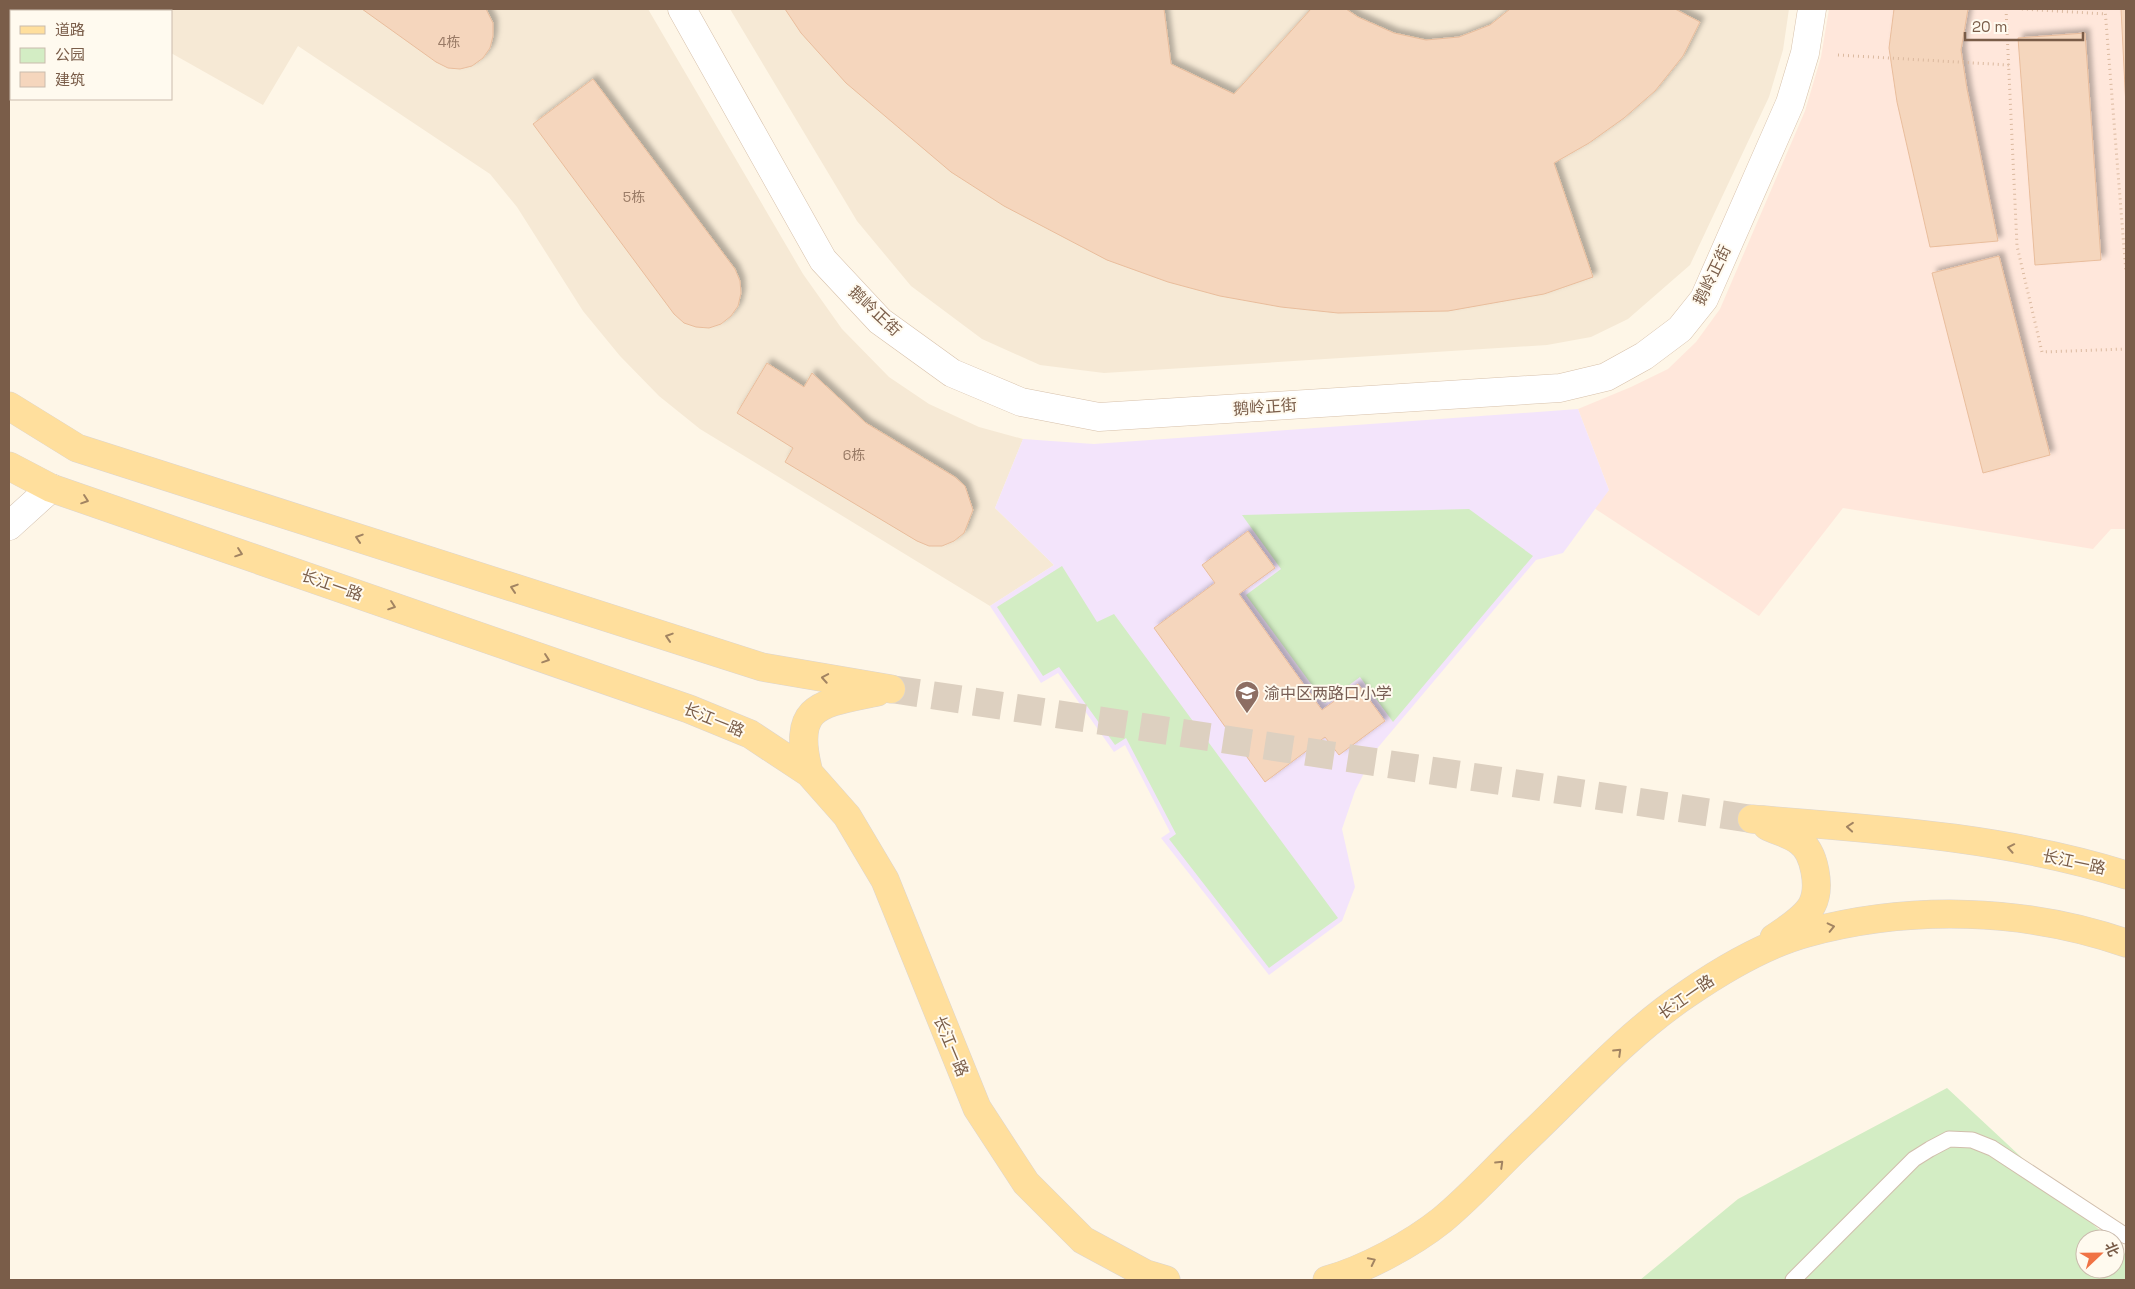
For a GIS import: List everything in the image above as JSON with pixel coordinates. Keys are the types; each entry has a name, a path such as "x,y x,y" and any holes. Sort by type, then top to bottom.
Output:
{"main road":[{"path":"9,406 76,448 762,667 891,689 826,703 813,711 804,728 803,742 809,773"},
{"name":"长江一路","path":"9,466 51,488 690,709 750,734 809,773 847,816 885,880 977,1108 1026,1183 1083,1240 1146,1274 1166,1280"},
{"name":"长江一路","path":"1327,1280 1340,1277 1395,1250 1441,1220 1641,1030 1686,994 1742,960 1790,927 1812,904 1816,881 1813,859 1800,841 1752,820 1895,831 1987,844 2097,865 2126,874"},
{"name":"长江一路","path":"1742,960 1804,934 1861,920 1915,915 1974,914 2031,920 2095,932 2126,943"}],"street":[{"name":"鹅岭正街","path":"682,9 823,260 880,321 952,373 1021,402 1099,417 1560,388 1606,377 1644,356 1680,330 1704,299 1790,103 1805,53 1812,9"},
{"path":"9,526 51,488"}],"lane":[{"path":"1793,1280 1914,1159 1949,1139 1972,1140 1992,1148 2126,1236"}],"path":[{"path":"2006,9 2017,246 2042,352 2126,349"},
{"path":"2022,9 2106,14"},
{"path":"2105,9 2126,273"},
{"path":"1805,53 2008,65"}],"shaded area":[{"path":"648,9 803,274 842,329 889,377 929,404 979,427 1023,439 995,508 1054,565 990,606 700,429 659,396 620,356 583,311 517,207 490,174 298,46 263,105 172,54 172,10 126,10"},
{"path":"730,9 1789,9 1783,50 1769,97 1690,265 1628,319 1591,337 1547,345 1104,373 1040,365 982,339 911,286 857,221"},
{"path":"1829,9 2126,9 2126,529 2111,529 2093,549 1843,508 1759,616 1594,508 1609,490 1578,409 1668,369 1696,342 1720,309 1805,111 1821,57"},
{"name":"渝中区两路口小学","path":"1578,409 1609,490 1563,553 1536,560 1375,751 1355,791 1342,829 1355,887 1342,921 1269,975 1161,838 1170,832 1125,745 1114,752 1058,673 1041,683 990,606 1054,565 995,508 1023,439 1094,444"}],"green space":[{"path":"1469,509 1533,556 1393,722 1360,677 1325,703 1246,595 1281,569 1242,515"},
{"path":"1062,566 1097,622 1114,614 1338,918 1269,968 1169,839 1176,834 1126,738 1115,745 1059,667 1043,676 997,607"},
{"path":"1947,1088 2098,1229 2075,1229 2075,1279 2125,1279 2125,1254 2126,1280 1640,1280 1738,1199"}],"building":[{"path":"362,9 486,9 493,23 493,36 490,48 483,58 472,66 460,69 448,68 436,62"},
{"path":"785,9 1164,9 1171,64 1234,94 1311,9 1346,9 1358,17 1394,33 1426,40 1459,37 1490,25 1510,9 1675,9 1700,22 1683,56 1655,91 1624,118 1589,143 1554,163 1593,277 1544,294 1448,311 1338,313 1281,307 1220,296 1168,282 1107,260 1004,206 951,172 846,83 801,33"},
{"path":"1894,9 1968,9 1961,50 1967,89 1998,241 1930,247 1897,102 1889,48"},
{"path":"2121,9 2126,9 2126,107"},
{"path":"2085,33 2101,260 2035,265 2018,38"},
{"path":"593,79 735,269 740,281 741,293 738,306 731,316 721,324 709,328 696,327 684,323 674,314 533,124"},
{"path":"1999,256 2050,455 1983,473 1932,273"},
{"path":"767,363 804,387 812,373 866,423 955,477 965,486 973,510 964,533 954,541 942,546 929,546 917,541 785,462 793,448 737,413"},
{"path":"1248,531 1275,568 1239,594 1322,710 1358,684 1385,721 1339,755 1325,737 1265,782 1154,628 1215,583 1202,565"}],"tunnel":[{"path":"891,689 1752,819"}],"place":[{"name":"渝中区两路口小学","path":"1247,714"}]}
